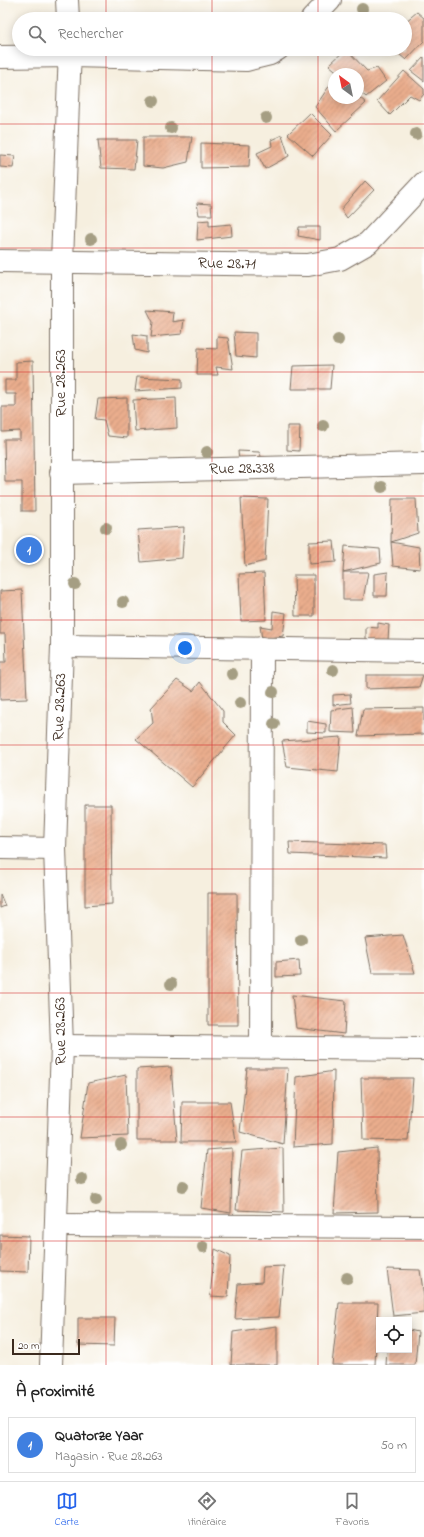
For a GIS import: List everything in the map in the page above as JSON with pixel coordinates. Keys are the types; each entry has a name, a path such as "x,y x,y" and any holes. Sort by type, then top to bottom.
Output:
{"street":[{"path":"67,0 68,12"},
{"path":"319,12 330,0"},
{"path":"0,57 14,56"},
{"name":"Rue 28.263","path":"51,1365 62,1046 55,849 62,646 62,261 71,56"},
{"path":"158,56 246,60 262,56"},
{"name":"Rue 28.71","path":"0,261 308,265 340,259 368,242 424,184"},
{"name":"Rue 28.338","path":"61,473 424,464"},
{"path":"62,646 424,651"},
{"path":"261,1047 262,648"},
{"path":"0,848 55,849"},
{"path":"62,1046 424,1049"},
{"path":"56,1225 424,1228"}],"building":[{"path":"417,12 424,18 424,41 412,54 412,16"},
{"path":"339,56 353,56 367,71 377,68 386,81 366,97 364,95 364,68 333,68 329,65"},
{"path":"401,56 410,56 406,60"},
{"path":"424,57 424,81 411,71"},
{"path":"404,71 424,89 424,94 419,100 410,95 390,115 377,101"},
{"path":"328,88 328,104 364,104 364,101 366,103 336,131 315,107"},
{"path":"310,113 332,135 313,156 288,134"},
{"path":"282,135 289,156 265,169 257,153 272,146 271,140"},
{"path":"143,137 192,137 188,162 163,168 143,166"},
{"path":"98,140 137,140 134,169 101,168"},
{"path":"201,143 250,145 249,167 201,168"},
{"path":"0,155 15,156 13,168 0,167"},
{"path":"365,181 374,190 347,218 341,209"},
{"path":"197,203 211,204 212,215 199,215"},
{"path":"209,220 209,226 231,224 232,236 197,240 198,221"},
{"path":"299,227 320,227 320,240 298,236"},
{"path":"147,310 173,312 172,322 184,320 182,334 151,337 153,322"},
{"path":"234,332 256,333 256,358 236,356"},
{"path":"133,334 147,336 147,353 135,350"},
{"path":"217,337 228,338 233,369 216,367 218,375 197,375 198,348 217,349"},
{"path":"33,361 35,511 22,511 22,482 5,482 4,439 20,439 20,431 2,432 2,407 16,407 16,394 5,394 5,380 16,380 16,362"},
{"path":"332,365 330,389 291,389 293,366"},
{"path":"137,377 182,379 182,388 135,391"},
{"path":"127,398 127,438 108,436 104,420 95,419 98,399"},
{"path":"176,398 177,428 135,431 133,400"},
{"path":"287,426 300,426 299,451 287,450"},
{"path":"238,451 259,452 263,460 239,461"},
{"path":"241,498 268,499 265,561 245,566"},
{"path":"392,499 416,499 418,533 391,542"},
{"path":"184,527 182,558 141,562 138,530"},
{"path":"334,541 336,562 309,564 309,542"},
{"path":"391,542 419,547 420,569 393,566"},
{"path":"345,546 380,549 381,563 343,572"},
{"path":"343,572 368,572 363,600 343,600"},
{"path":"388,572 387,596 374,596 374,574"},
{"path":"264,573 266,620 241,621 239,574"},
{"path":"294,575 314,575 314,616 295,616"},
{"path":"22,590 27,699 0,700 0,662 6,662 5,634 0,634 0,591"},
{"path":"273,611 286,613 283,636 262,639 260,626 272,628"},
{"path":"378,623 389,625 388,640 366,643 366,627 378,628"},
{"path":"366,675 423,675 419,687 366,689"},
{"path":"177,680 193,691 200,682 223,711 223,722 236,735 192,787 136,739 153,723 151,708"},
{"path":"350,694 351,703 333,705 333,695"},
{"path":"353,707 355,733 330,732 331,710"},
{"path":"424,708 424,734 358,736 363,709"},
{"path":"307,721 326,724 326,733 307,732"},
{"path":"341,737 338,772 287,767 282,741"},
{"path":"85,805 111,805 112,904 85,906"},
{"path":"289,842 385,845 386,858 290,854"},
{"path":"208,893 237,893 238,1025 208,1025"},
{"path":"0,894 5,906 0,908"},
{"path":"403,935 415,973 372,973 365,938"},
{"path":"299,960 300,976 276,977 276,962"},
{"path":"292,995 346,1001 344,1034 296,1028"},
{"path":"171,1067 177,1140 137,1140 137,1069"},
{"path":"247,1068 288,1068 283,1144 240,1132"},
{"path":"334,1071 333,1144 293,1147 296,1077"},
{"path":"126,1075 128,1136 80,1138 88,1083"},
{"path":"361,1078 413,1078 408,1141 363,1140"},
{"path":"182,1102 230,1102 236,1142 181,1142"},
{"path":"232,1148 231,1213 201,1208 207,1150"},
{"path":"283,1148 284,1212 236,1210 242,1151"},
{"path":"377,1148 378,1212 334,1213 338,1152"},
{"path":"0,1235 29,1236 28,1272 0,1271"},
{"path":"215,1249 230,1256 228,1297 210,1296"},
{"path":"284,1266 279,1317 235,1319 238,1284 262,1282 263,1267"},
{"path":"387,1269 420,1270 424,1297 424,1313 393,1316"},
{"path":"339,1303 378,1303 377,1317 376,1317 375,1365 332,1365"},
{"path":"78,1318 115,1318 114,1346 78,1345"},
{"path":"277,1326 277,1365 231,1365 233,1332"},
{"path":"412,1331 418,1332 415,1365 386,1365 387,1353 412,1353"}],"place":[{"name":"Quatorze Yaar","path":"29,550"}]}
